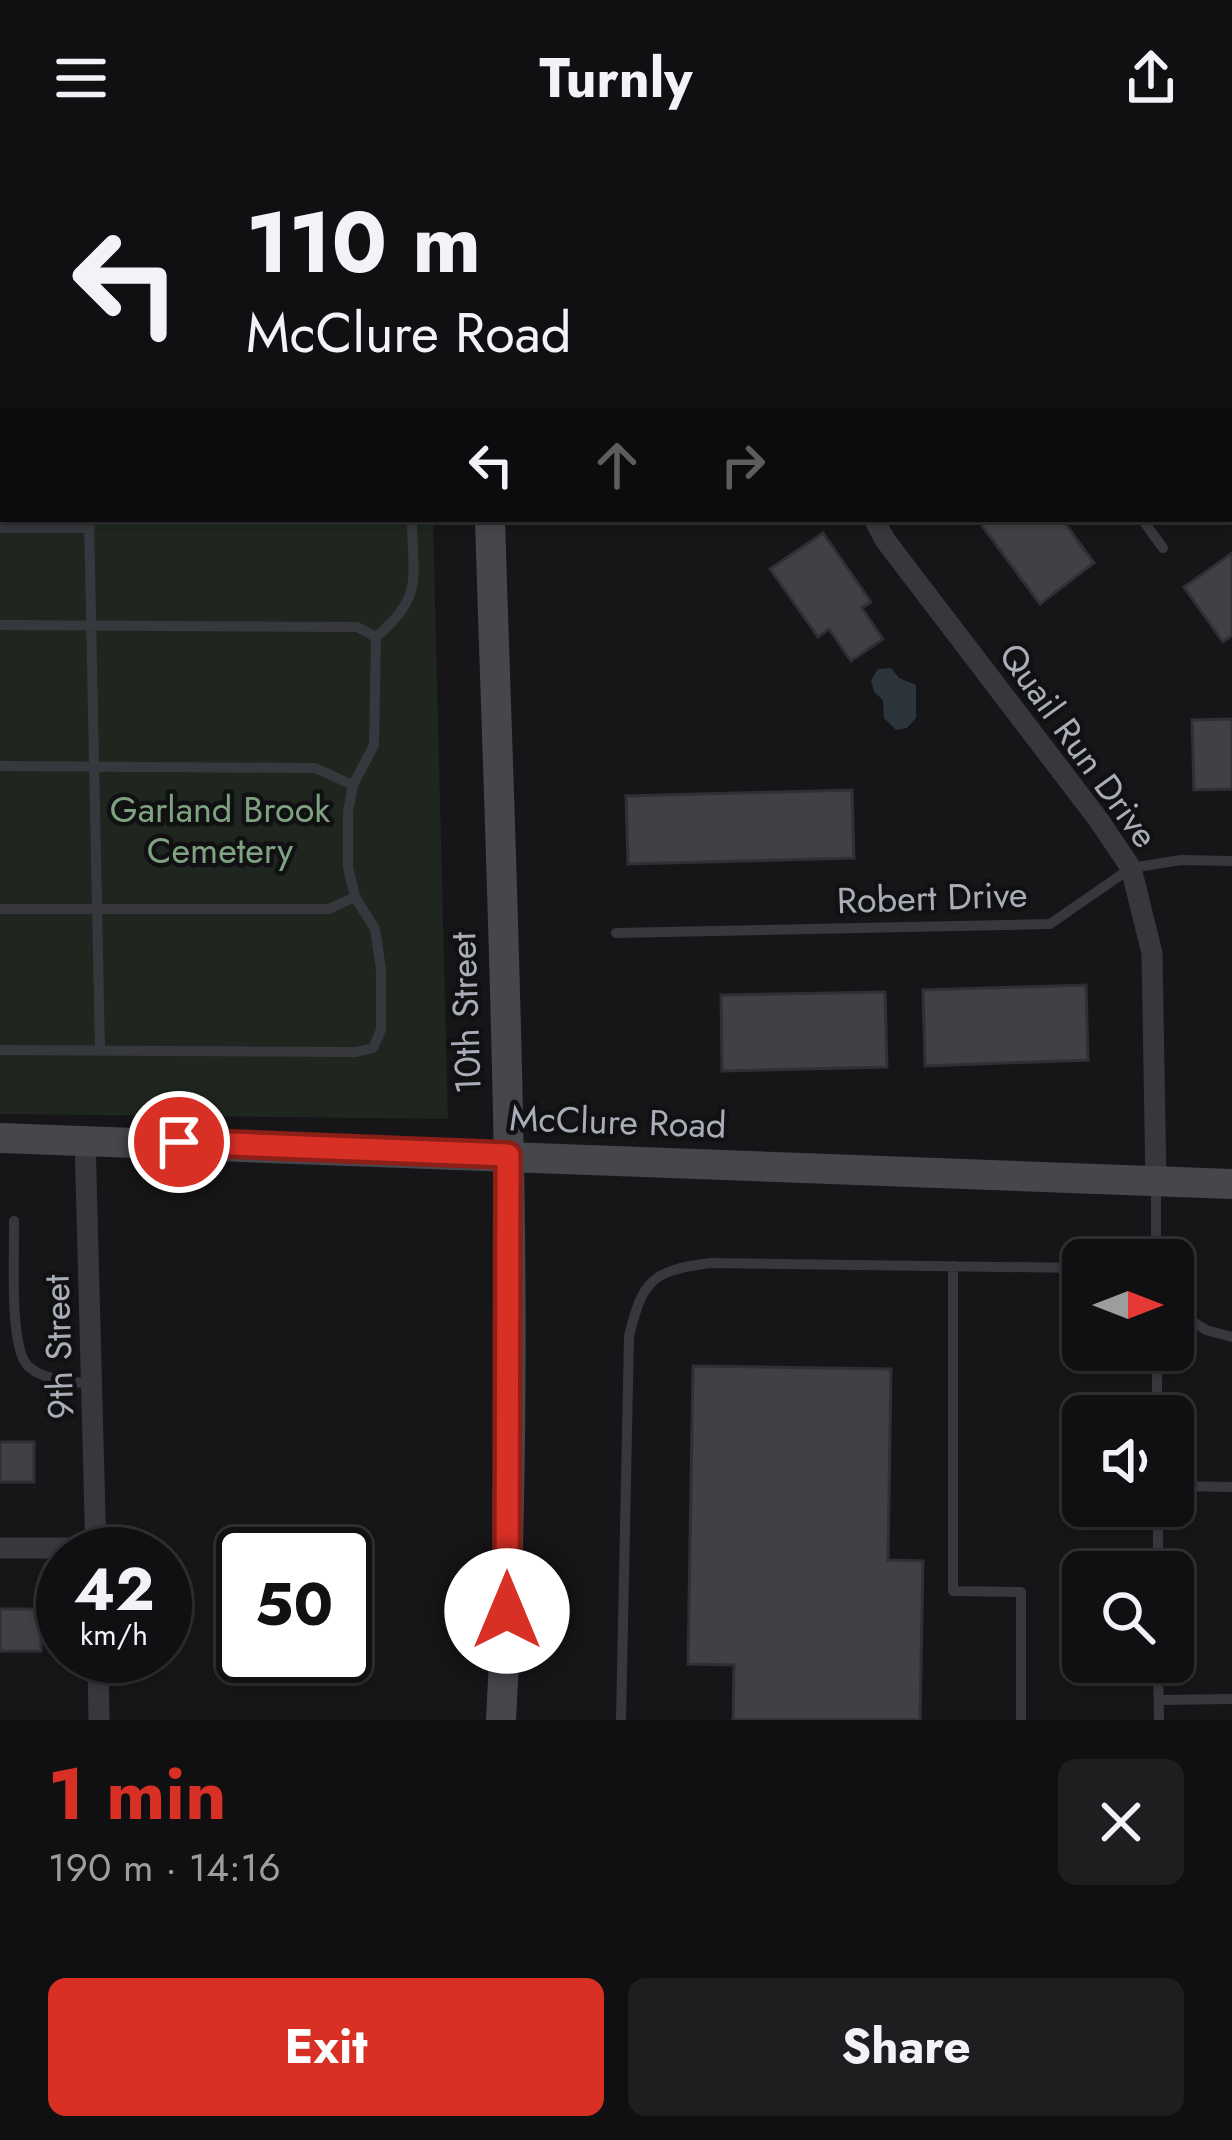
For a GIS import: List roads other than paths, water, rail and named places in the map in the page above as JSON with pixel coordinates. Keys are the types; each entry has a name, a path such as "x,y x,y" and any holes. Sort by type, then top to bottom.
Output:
{"street":[{"name":"10th Street","path":"490,522 508,1155 507,1611 501,1720"},
{"name":"Quail Run Drive","path":"876,522 1131,868 1152,952 1156,1183"},
{"name":"McClure Road","path":"0,1138 1232,1184"},
{"name":"9th Street","path":"85,1138 95,1527"},
{"path":"0,1548 36,1549"},
{"path":"98,1683 99,1720"}],"lane":[{"path":"0,1050 356,1052 373,1048 381,1030 381,969 375,929 355,897 348,867 348,812 353,784 374,745 376,638 404,613 412,594 412,522"},
{"path":"1144,522 1163,548"},
{"path":"0,528 90,524 100,1051"},
{"path":"0,625 357,627 376,638"},
{"path":"0,766 315,768 353,784"},
{"name":"Robert Drive","path":"616,933 1050,924 1131,868 1181,860 1232,861"},
{"path":"0,908 328,910 355,897"},
{"path":"1156,1183 1156,1239"},
{"path":"14,1221 16,1349 29,1367 92,1384"},
{"path":"621,1720 628,1336 639,1295 668,1269 710,1263 1062,1268"},
{"path":"953,1266 953,1591 1021,1592 1021,1720"},
{"path":"1194,1322 1232,1337"},
{"path":"1194,1486 1232,1487"},
{"path":"1159,1683 1159,1720"},
{"path":"1159,1700 1232,1699"}],"park label":[{"name":"Garland Brook Cemetery","path":"220,830"}]}
